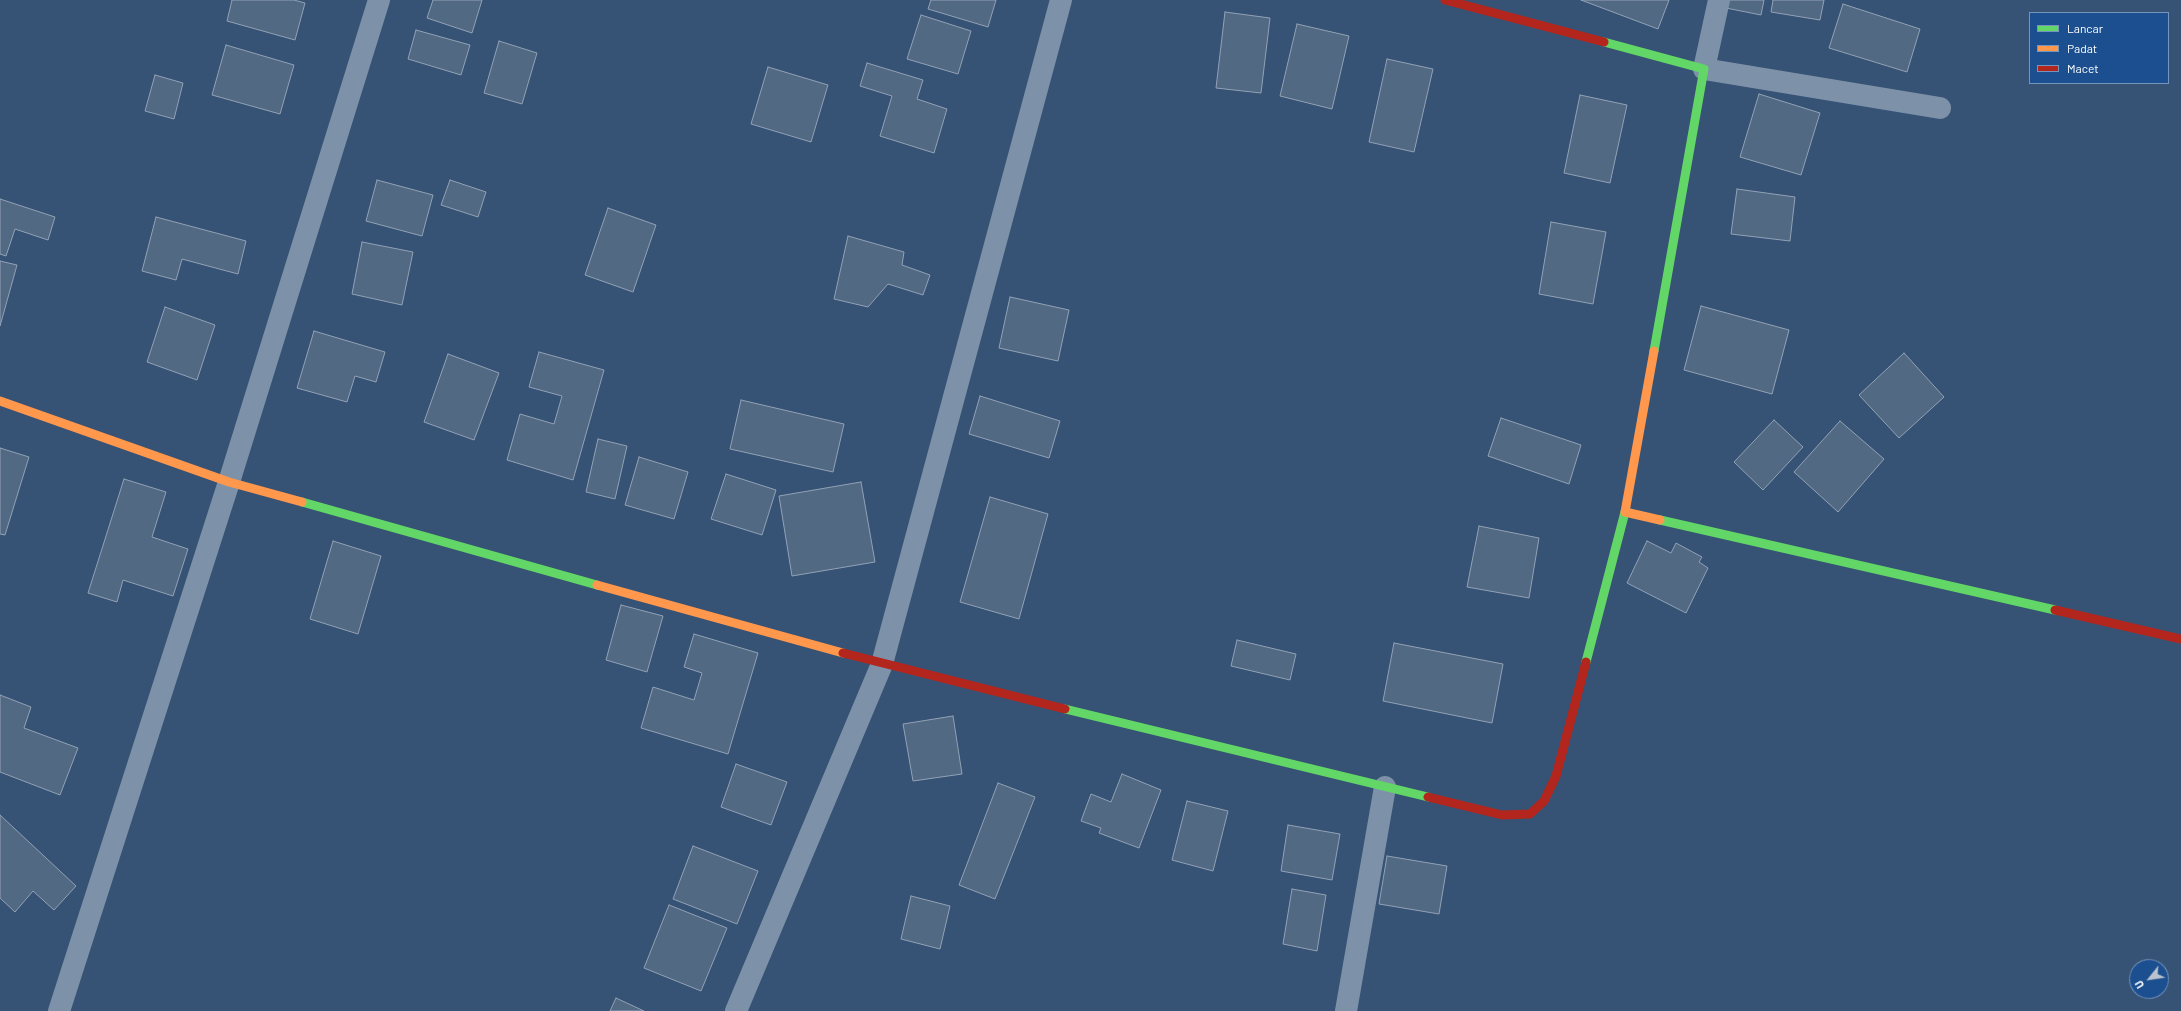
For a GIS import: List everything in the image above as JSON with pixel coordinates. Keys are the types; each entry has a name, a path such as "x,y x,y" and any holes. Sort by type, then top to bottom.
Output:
{"street":[{"path":"59,1011 229,482 379,0"},
{"path":"736,1011 882,664 1061,0"},
{"path":"1445,0 1704,69 1940,108"},
{"path":"0,401 229,482 882,664 1502,815 1530,814 1544,801 1556,776 1625,512 1704,69 1719,0"},
{"path":"1625,512 2181,639"},
{"path":"1346,1011 1385,787"}],"building":[{"path":"232,0 294,0 305,3 295,40 227,21"},
{"path":"433,0 482,0 472,33 427,18"},
{"path":"931,0 996,0 988,27 928,9"},
{"path":"1581,0 1669,0 1658,29"},
{"path":"1727,0 1764,0 1761,15 1726,8"},
{"path":"1773,0 1824,0 1820,20 1771,12"},
{"path":"1843,4 1920,29 1907,72 1829,48"},
{"path":"1225,12 1270,18 1261,93 1216,88"},
{"path":"921,15 971,31 958,74 907,59"},
{"path":"1297,24 1349,36 1332,109 1280,96"},
{"path":"416,30 470,45 461,75 408,59"},
{"path":"499,41 537,53 522,104 484,93"},
{"path":"226,45 294,65 280,114 212,95"},
{"path":"1387,59 1433,69 1414,152 1369,142"},
{"path":"867,63 923,80 917,99 947,109 934,153 880,136 892,96 860,86"},
{"path":"768,67 828,85 811,142 751,124"},
{"path":"155,75 183,83 174,119 145,111"},
{"path":"1759,94 1820,113 1801,175 1740,157"},
{"path":"1580,95 1627,105 1610,183 1564,173"},
{"path":"377,180 433,195 422,236 366,221"},
{"path":"450,180 486,192 478,217 441,205"},
{"path":"1737,189 1795,197 1790,241 1731,234"},
{"path":"0,199 55,217 48,240 15,229 6,256 0,254"},
{"path":"608,208 656,225 633,292 585,275"},
{"path":"156,217 246,241 238,274 182,259 176,280 142,271"},
{"path":"1551,222 1606,232 1593,304 1539,294"},
{"path":"848,236 904,252 902,265 930,275 923,295 888,284 868,307 834,299"},
{"path":"362,242 413,252 402,305 352,294"},
{"path":"0,261 17,265 0,326"},
{"path":"1010,297 1069,310 1058,361 999,348"},
{"path":"1701,306 1789,330 1772,394 1684,370"},
{"path":"165,307 215,325 197,380 147,362"},
{"path":"314,331 385,352 376,382 355,376 347,402 297,388"},
{"path":"539,352 604,370 573,480 507,460 520,414 554,424 562,396 529,387"},
{"path":"1904,353 1944,397 1899,438 1859,395"},
{"path":"448,354 499,373 474,440 424,422"},
{"path":"980,396 1060,421 1049,458 969,434"},
{"path":"741,400 844,424 833,472 730,449"},
{"path":"1501,418 1581,445 1569,484 1488,456"},
{"path":"1774,420 1803,447 1763,490 1734,462"},
{"path":"1840,421 1884,459 1838,512 1794,472"},
{"path":"598,439 627,446 615,499 586,492"},
{"path":"0,448 29,457 5,535 0,534"},
{"path":"639,457 688,472 674,519 625,505"},
{"path":"726,474 776,490 762,535 711,519"},
{"path":"124,479 166,492 152,537 188,549 173,596 123,580 117,602 88,593"},
{"path":"861,482 875,562 792,576 779,496"},
{"path":"990,497 1048,514 1019,619 960,602"},
{"path":"1479,526 1539,538 1529,598 1467,587"},
{"path":"333,541 381,556 358,634 310,619"},
{"path":"1647,541 1671,553 1676,543 1702,557 1699,562 1708,568 1686,613 1627,583"},
{"path":"621,605 663,616 647,672 606,660"},
{"path":"694,634 758,653 728,754 641,728 653,687 694,700 702,673 684,667"},
{"path":"1237,640 1296,654 1290,680 1231,666"},
{"path":"1394,643 1503,664 1492,723 1383,701"},
{"path":"0,695 31,707 24,728 78,748 60,795 0,772"},
{"path":"953,716 962,774 913,781 903,724"},
{"path":"736,764 787,782 771,825 721,807"},
{"path":"1122,774 1161,790 1139,848 1099,833 1101,828 1081,821 1091,794 1111,802"},
{"path":"998,783 1035,797 995,899 959,885"},
{"path":"1187,801 1228,811 1213,871 1172,860"},
{"path":"0,815 76,886 54,910 33,891 15,912 0,898"},
{"path":"1288,825 1340,834 1332,880 1281,871"},
{"path":"693,846 758,871 737,924 673,899"},
{"path":"1387,856 1447,866 1439,914 1379,904"},
{"path":"1292,889 1326,895 1317,951 1283,944"},
{"path":"911,896 950,906 940,949 901,939"},
{"path":"669,905 727,928 701,991 644,968"},
{"path":"616,998 644,1011 610,1011"}],"traffic: fast":[{"path":"1604,42 1704,69 1654,351"},
{"path":"302,502 597,585"},
{"path":"1586,662 1625,512"},
{"path":"1660,520 2055,610"},
{"path":"1065,709 1428,797"}],"traffic: slow":[{"path":"1654,351 1625,512 1660,520"},
{"path":"0,401 229,482 302,502"},
{"path":"597,585 843,653"}],"traffic: jam":[{"path":"1445,0 1604,42"},
{"path":"2055,610 2181,639"},
{"path":"843,653 1065,709"},
{"path":"1428,797 1502,815 1530,814 1544,801 1556,776 1586,662"}]}
